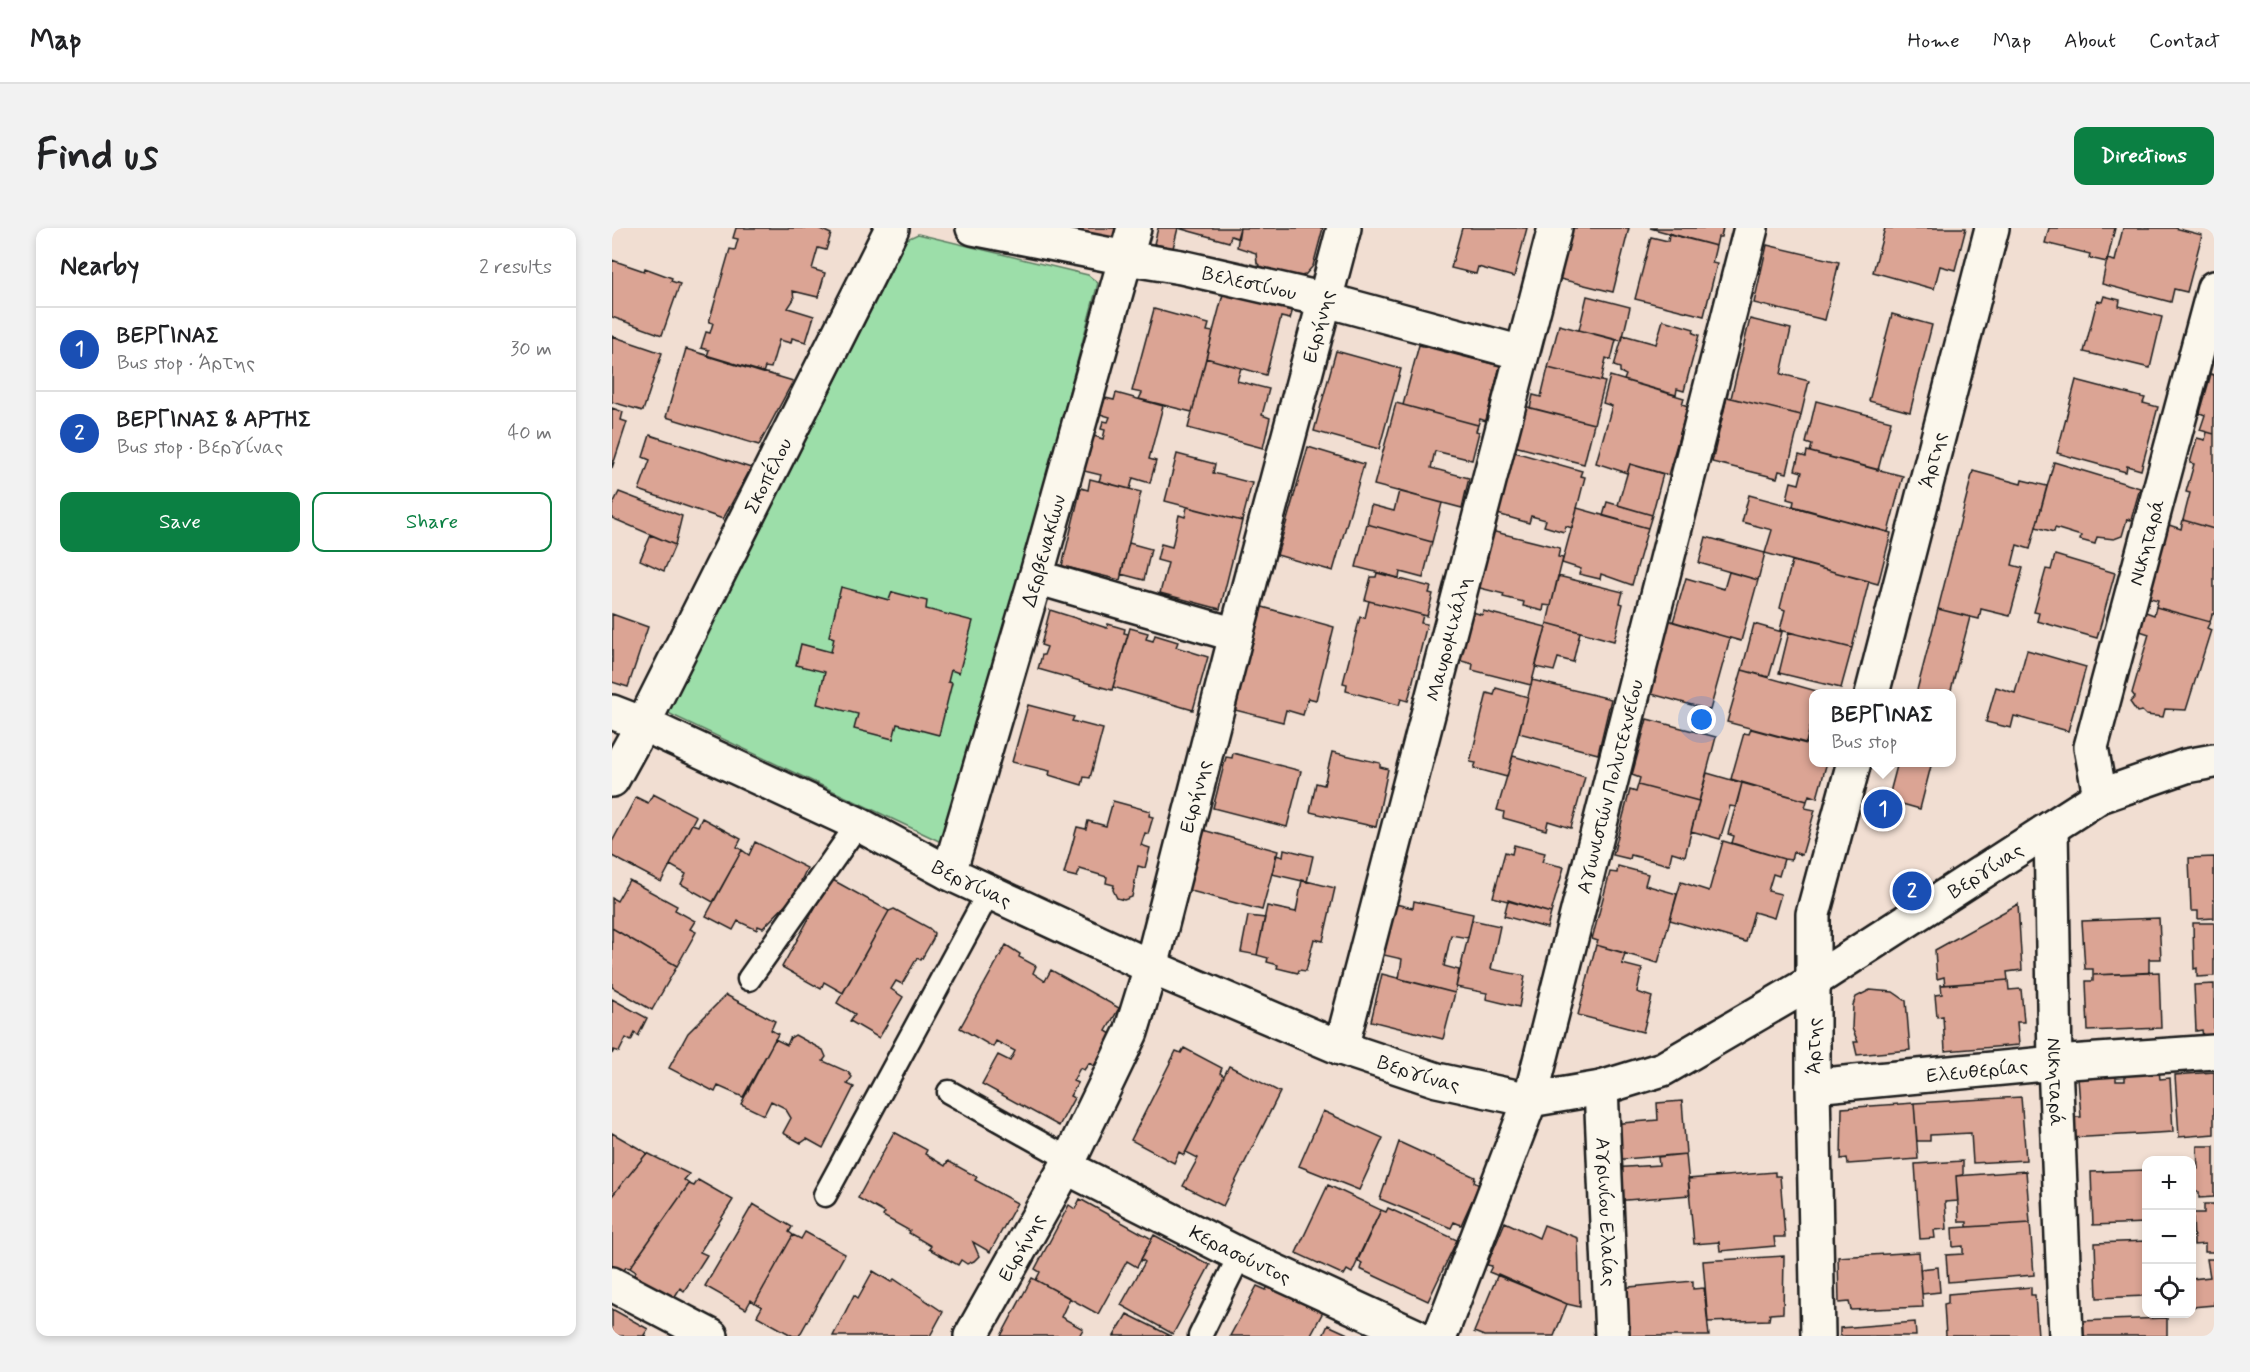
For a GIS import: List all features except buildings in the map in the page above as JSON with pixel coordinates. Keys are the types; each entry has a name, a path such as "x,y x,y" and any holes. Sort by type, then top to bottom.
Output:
{"street":[{"name":"Σκοπέλου","path":"612,780 643,724 892,228"},
{"name":"Βελεστίνου","path":"973,228 1130,243 1181,267 1326,300 1522,353"},
{"name":"Ειρήνης","path":"971,1336 1068,1163 1131,1032 1151,967 1344,228"},
{"name":"Μαυρομιχάλη","path":"1341,1048 1555,228"},
{"name":"Αγωνιστών Πολυτεχνείου","path":"1440,1336 1530,1100 1751,228"},
{"name":"Άρτης","path":"1873,689 1992,228"},
{"name":"Δερβενακίων","path":"949,873 1036,578 1130,243"},
{"name":"Νικηταρά","path":"2100,796 2091,747 2214,288"},
{"path":"1036,578 1236,635"},
{"name":"Βεργίνας","path":"612,712 643,724 858,824 949,873 1151,967 1341,1048 1437,1080 1530,1100 1601,1088 1663,1069 1812,982 2100,796 2186,766 2214,761"},
{"name":"Άρτης","path":"1818,1336 1813,1086 1813,914 1853,767"},
{"name":"Νικηταρά","path":"2051,828 2055,1063 2066,1336"},
{"name":"Ελευθερίας","path":"1813,1086 2055,1063 2214,1052"},
{"name":"Αγρινίου Ελαίας","path":"1601,1088 1612,1336"},
{"name":"Κερασούντος","path":"1068,1163 1240,1255 1416,1336"},
{"path":"612,1284 711,1336"}],"lane":[{"path":"749,979 858,824"},
{"path":"825,1195 990,892"},
{"path":"949,1092 1068,1163"},
{"path":"1200,1336 1240,1255"}],"green space":[{"path":"918,234 1088,275 1098,283 953,829 939,841 668,713 907,239"}],"place":[{"name":"ΒΕΡΓΙΝΑΣ","path":"1883,809"},
{"name":"ΒΕΡΓΙΝΑΣ & ΑΡΤΗΣ","path":"1912,891"}]}
